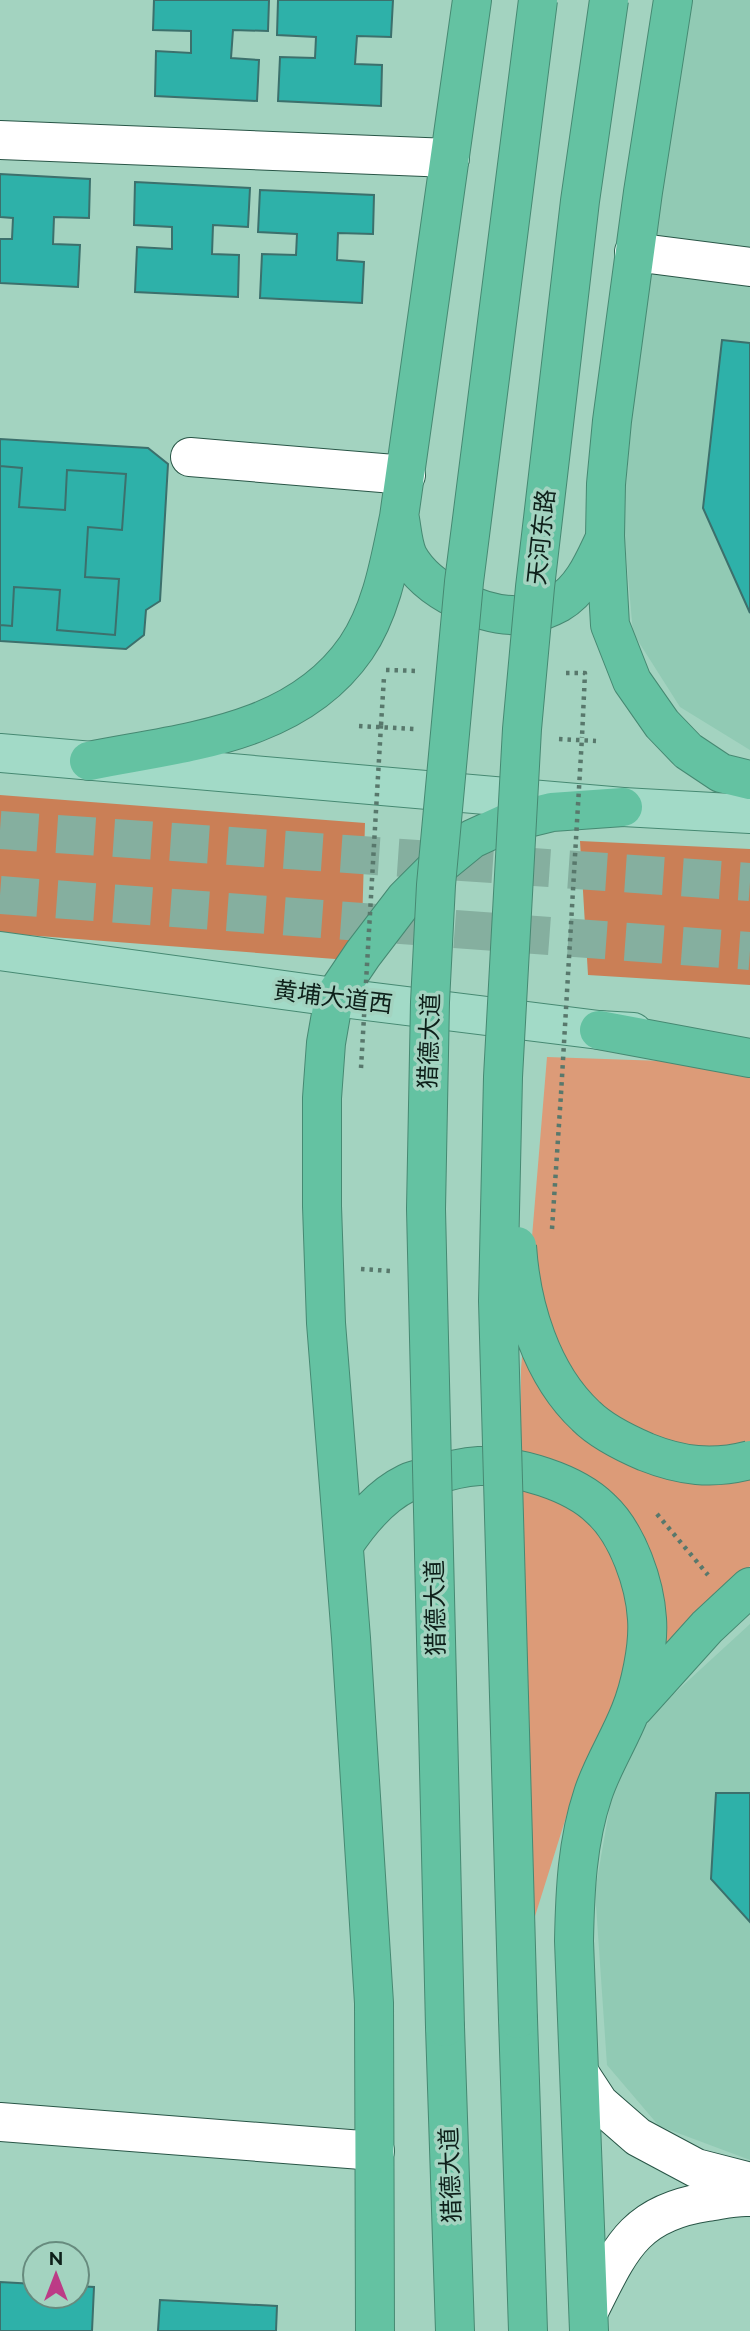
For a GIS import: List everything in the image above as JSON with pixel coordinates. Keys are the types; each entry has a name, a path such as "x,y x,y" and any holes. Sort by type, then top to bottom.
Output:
{"highway":[{"path":"89,761 253,726 293,707 320,686 356,647 374,610 389,565 399,517 472,0"},
{"name":"猎德大道","path":"455,2331 445,2027 426,1209 428,1078 436,885 464,582 538,0"},
{"name":"天河东路","path":"503,1077 522,729 535,587 580,201 609,0"},
{"path":"673,0 634,252 612,421 606,484 605,538 610,625 632,681 662,724 688,751 721,773 750,780"},
{"path":"399,517 408,555 423,574 445,592 472,607 524,615 560,602 586,577 605,538"},
{"path":"375,2331 374,2003 363,1802 327,1323 322,1206 322,1098 326,1043 334,997 363,954 405,899 434,870 472,839 507,823 552,812 623,807"},
{"path":"599,1030 750,1058"},
{"path":"503,1077 519,1272 537,1343 560,1384 586,1417 625,1443 668,1461 707,1467 750,1460"},
{"path":"503,1077 498,1315 528,2331"},
{"path":"344,1545 363,1516 407,1483 449,1471 480,1466 539,1473 575,1490 602,1509 620,1533 637,1569 645,1595 647,1647 631,1712 593,1794 582,1838 575,1887 574,1941 589,2321"},
{"path":"631,1712 707,1628 750,1587"}],"main road":[{"path":"0,753 623,807 750,814"},
{"name":"黄埔大道西","path":"0,951 599,1030 750,1040"}],"street":[{"path":"0,140 450,158"},
{"path":"634,252 750,267"},
{"path":"190,457 405,475"},
{"path":"580,2074 599,2103 638,2137 696,2168 750,2182"},
{"path":"0,2122 375,2151"},
{"path":"589,2321 620,2253 634,2235 655,2217 689,2205 750,2197"}],"path":[{"path":"361,1068 384,670 430,671"},
{"path":"552,1240 585,673"}],"shaded area":[{"path":"692,0 750,0 750,750 680,707 633,633 623,520 638,342"},
{"path":"0,795 365,823 361,961 0,933"},
{"path":"580,841 750,849 750,985 588,975"},
{"path":"547,1057 750,1064 750,1566 692,1620 617,1708 578,1779 531,1929 520,1497 521,1369"},
{"path":"750,1624 750,2160 659,2126 607,2065 595,1891 612,1794 641,1724"}],"building":[{"path":"154,0 269,0 268,31 233,30 231,58 259,60 257,101 155,96 156,51 191,53 191,31 153,30"},
{"path":"278,0 393,0 391,37 357,36 355,64 382,65 381,106 278,101 280,57 315,58 316,37 277,35"},
{"path":"0,174 90,179 89,218 54,217 53,244 80,245 78,287 0,283 0,239 12,239 13,218 0,217"},
{"path":"135,182 250,188 248,227 213,225 212,254 239,255 238,297 135,292 137,247 172,249 172,227 134,225"},
{"path":"260,190 374,195 373,234 338,233 337,260 364,262 362,303 260,298 262,254 296,255 297,234 258,232"},
{"path":"722,340 750,343 750,613 703,508"},
{"path":"0,439 148,448 168,464 160,601 146,610 144,635 126,649 0,641"},
{"path":"0,466 22,468 19,507 65,510 67,470 126,474 122,530 88,527 85,577 119,579 115,635 57,630 60,590 14,587 12,626 0,625"},
{"path":"716,1793 750,1793 750,1922 711,1879"},
{"path":"0,2282 21,2283 21,2310 91,2310 91,2287 94,2287 92,2331 0,2331"},
{"path":"160,2300 277,2306 276,2331 158,2331"}],"tunnel":[{"path":"0,830 750,882"},
{"path":"0,895 750,951"}]}
